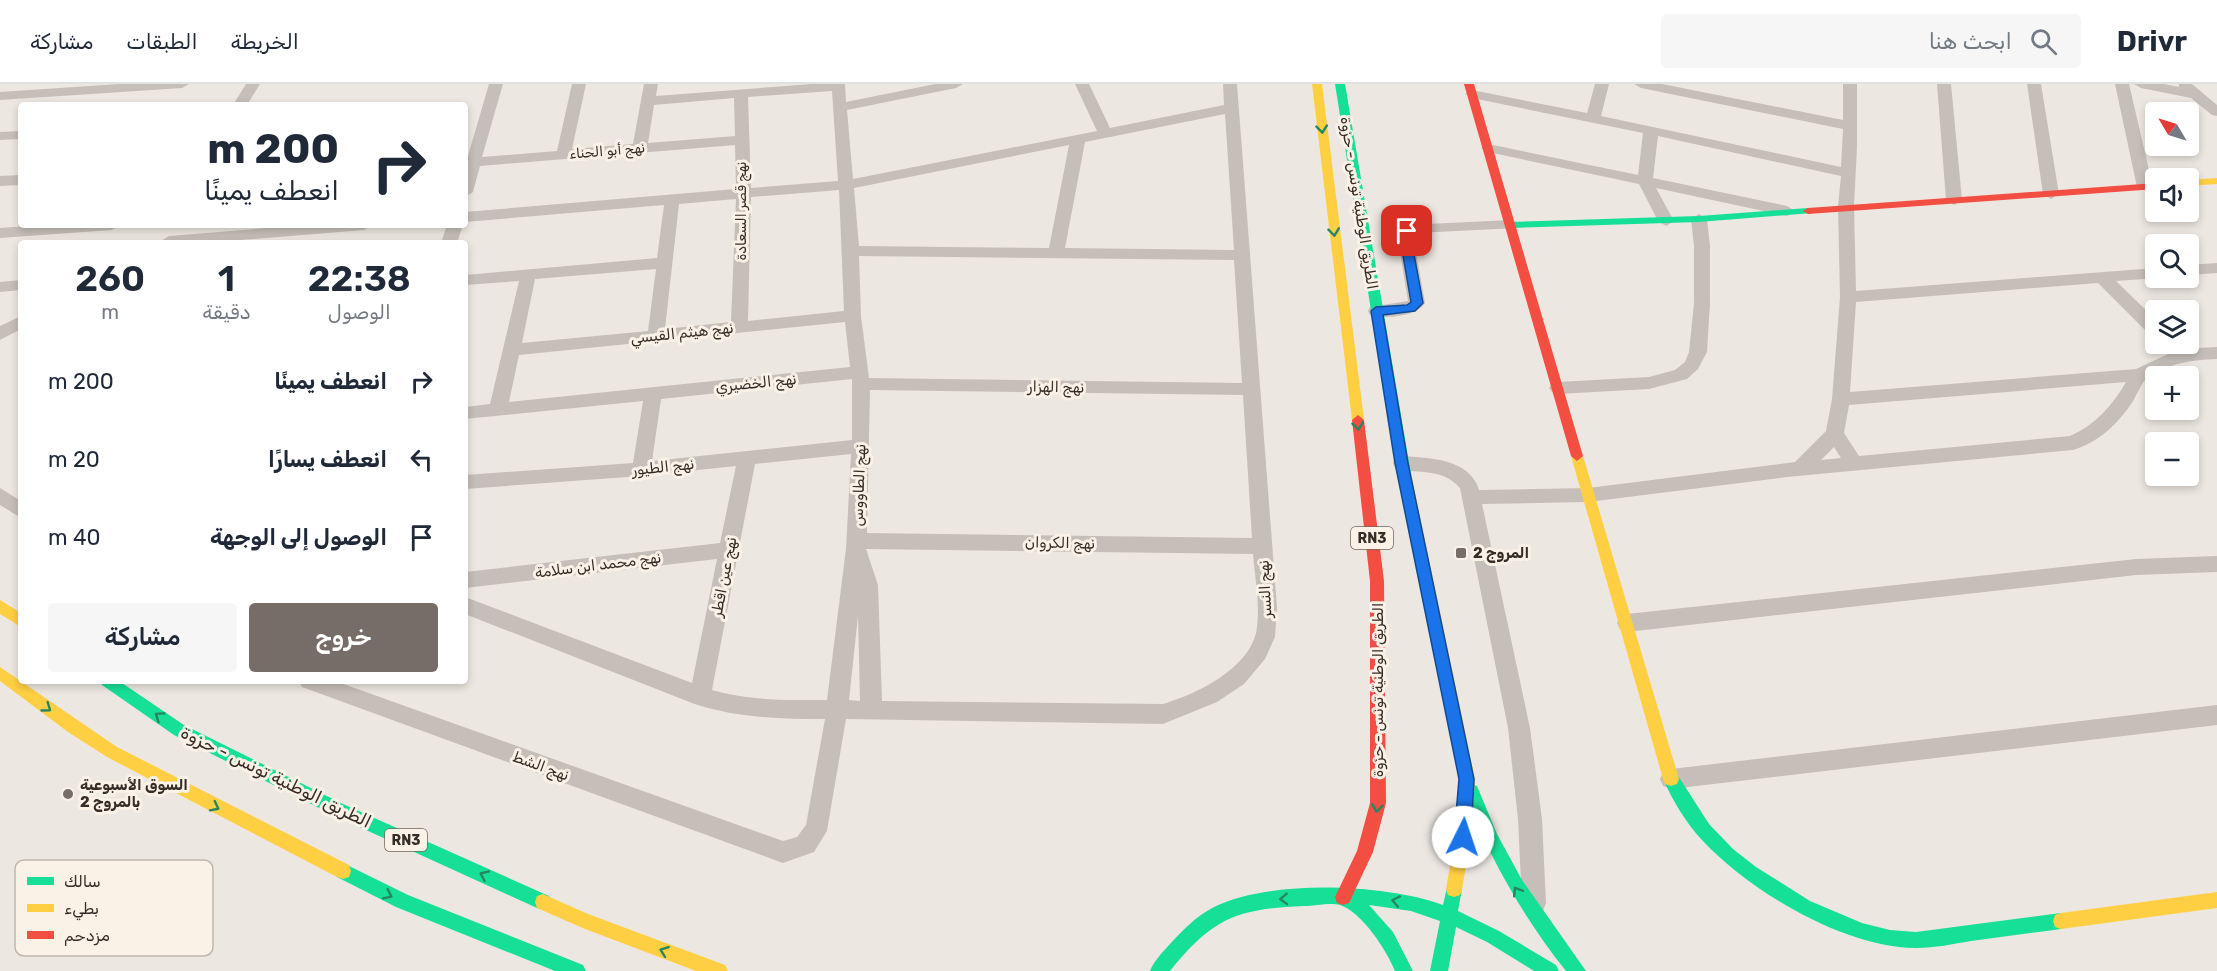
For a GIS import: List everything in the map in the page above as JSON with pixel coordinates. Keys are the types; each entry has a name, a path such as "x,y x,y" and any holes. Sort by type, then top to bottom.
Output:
{"main road":[{"name":"الطريق الوطنية تونس - حزوة","path":"1317,84 1377,581 1378,803 1364,860 1343,897"},
{"name":"الطريق الوطنية تونس - حزوة","path":"1340,84 1402,463 1467,779 1463,837 1448,915"},
{"path":"1470,89 1671,779 1684,807 1708,837 1732,860 1763,882 1837,922 1874,935 1915,940 2217,900"},
{"path":"2199,182 2217,181"},
{"path":"1511,225 1699,219 2145,186"},
{"path":"0,606 18,619"},
{"path":"0,673 73,727 112,752 210,804 402,901 577,971"},
{"name":"الطريق الوطنية تونس - حزوة","path":"110,684 179,730 337,809 585,921 719,971"},
{"path":"1467,779 1482,824 1505,871 1534,918 1577,971"},
{"path":"1343,897 1362,908 1377,922 1390,939 1404,971"},
{"path":"1158,971 1186,938 1225,910 1267,899 1343,897 1390,899 1419,905 1448,915 1550,971"},
{"name":"RN3","path":"1438,971 1448,915"}],"street":[{"path":"0,96 21,89 182,84"},
{"path":"242,102 253,84"},
{"path":"468,182 496,84"},
{"path":"564,154 579,84"},
{"path":"640,148 651,84"},
{"path":"841,107 956,84"},
{"path":"1082,84 1105,132"},
{"name":"نهج النسر","path":"468,606 700,696 730,705 837,710 1162,714 1215,694 1231,682 1253,658 1266,635 1263,546 1230,84"},
{"path":"1593,118 1602,84"},
{"path":"1641,84 1850,126"},
{"path":"1801,468 1835,434 1841,399 1848,297 1846,207 1850,84"},
{"path":"1944,84 1948,158 1954,200"},
{"path":"2034,84 2051,194"},
{"path":"2122,84 2145,168"},
{"path":"2141,84 2195,94"},
{"path":"2183,84 2217,112"},
{"path":"649,100 838,85"},
{"name":"نهج الطاووس","path":"773,848 783,852 795,851 806,845 814,836 837,710 856,545 861,446 860,378 853,316 851,251 844,185 838,85"},
{"path":"1470,89 1848,173"},
{"name":"نهج قصر السعادة","path":"739,327 744,193 741,94"},
{"path":"468,217 844,185 1233,108"},
{"path":"1651,130 1645,182 1666,221"},
{"path":"0,136 18,135"},
{"path":"1056,253 1078,138"},
{"name":"نهج أبو الحناء","path":"474,162 741,140"},
{"path":"1488,148 1787,211"},
{"path":"0,181 18,180"},
{"path":"656,336 672,200"},
{"path":"1558,388 1649,383 1681,375 1692,365 1698,352 1702,303 1699,219"},
{"path":"1376,311 1406,309 1417,303 1405,234 1412,228 1511,225"},
{"path":"0,233 70,228"},
{"path":"211,240 255,238 341,228"},
{"path":"346,240 356,228"},
{"path":"851,251 1241,255"},
{"path":"468,280 664,263"},
{"path":"2199,269 2217,268"},
{"path":"1848,297 2145,274"},
{"path":"498,410 528,276"},
{"path":"2102,277 2145,320"},
{"path":"0,287 18,285"},
{"name":"نهج هيثم القيسي","path":"512,350 853,316"},
{"path":"2199,351 2217,353"},
{"path":"1471,497 1588,495 1801,468 2073,443 2099,430 2127,397 2139,375 2166,354"},
{"path":"1841,399 2139,375"},
{"name":"نهج الهزار","path":"860,378 1251,389"},
{"name":"نهج الخضيري","path":"468,413 652,394 860,378"},
{"path":"641,469 652,394"},
{"path":"1835,434 1854,463"},
{"name":"نهج الطيور","path":"468,482 641,469 861,446"},
{"name":"نهج عين اقطر","path":"700,696 747,458"},
{"path":"1402,463 1450,468 1462,476 1468,486 1526,772 1533,858 1534,918"},
{"path":"856,545 864,565 868,585 871,710"},
{"name":"نهج الكروان","path":"856,545 1263,546"},
{"name":"نهج محمد ابن سلامة","path":"468,580 730,550"},
{"path":"1627,623 2136,567 2217,564"},
{"name":"نهج الشط","path":"318,684 584,782 773,848"},
{"path":"1671,779 2217,715"}],"traffic: fast":[{"path":"1340,84 1404,474"},
{"path":"1511,225 1699,219 1808,211"},
{"path":"111,684 179,730 337,809 543,902"},
{"path":"1671,779 1688,809 1727,854 1776,890 1804,906 1862,931 1890,938 1916,940 2061,921"},
{"path":"1471,791 1503,863 1530,908 1577,971"},
{"path":"343,871 402,901 577,971"},
{"path":"1439,971 1454,889"},
{"path":"1343,897 1364,912 1380,928 1394,948 1404,971"},
{"path":"1159,971 1193,933 1228,909 1270,900 1346,897 1389,899 1411,903 1453,917 1493,937 1550,971"}],"traffic: slow":[{"path":"1317,84 1358,420"},
{"path":"2199,182 2217,181"},
{"path":"1577,456 1671,779"},
{"path":"1404,474 1467,779 1463,837 1454,889"},
{"path":"0,606 18,619"},
{"path":"0,673 73,727 112,752 343,871"},
{"path":"2061,921 2217,900"},
{"path":"543,902 585,921 719,971"}],"traffic: jam":[{"path":"1469,84 1577,456"},
{"path":"1808,211 2145,187"},
{"path":"1343,897 1365,852 1378,803 1377,581 1358,420"}],"place":[{"name":"المروج 2","path":"1461,553"},
{"name":"السوق الأسبوعية بالمروج 2","path":"68,794"}],"route":[{"path":"1407,231 1405,234 1417,303 1406,309 1376,311 1402,463 1467,779 1463,837"}]}
